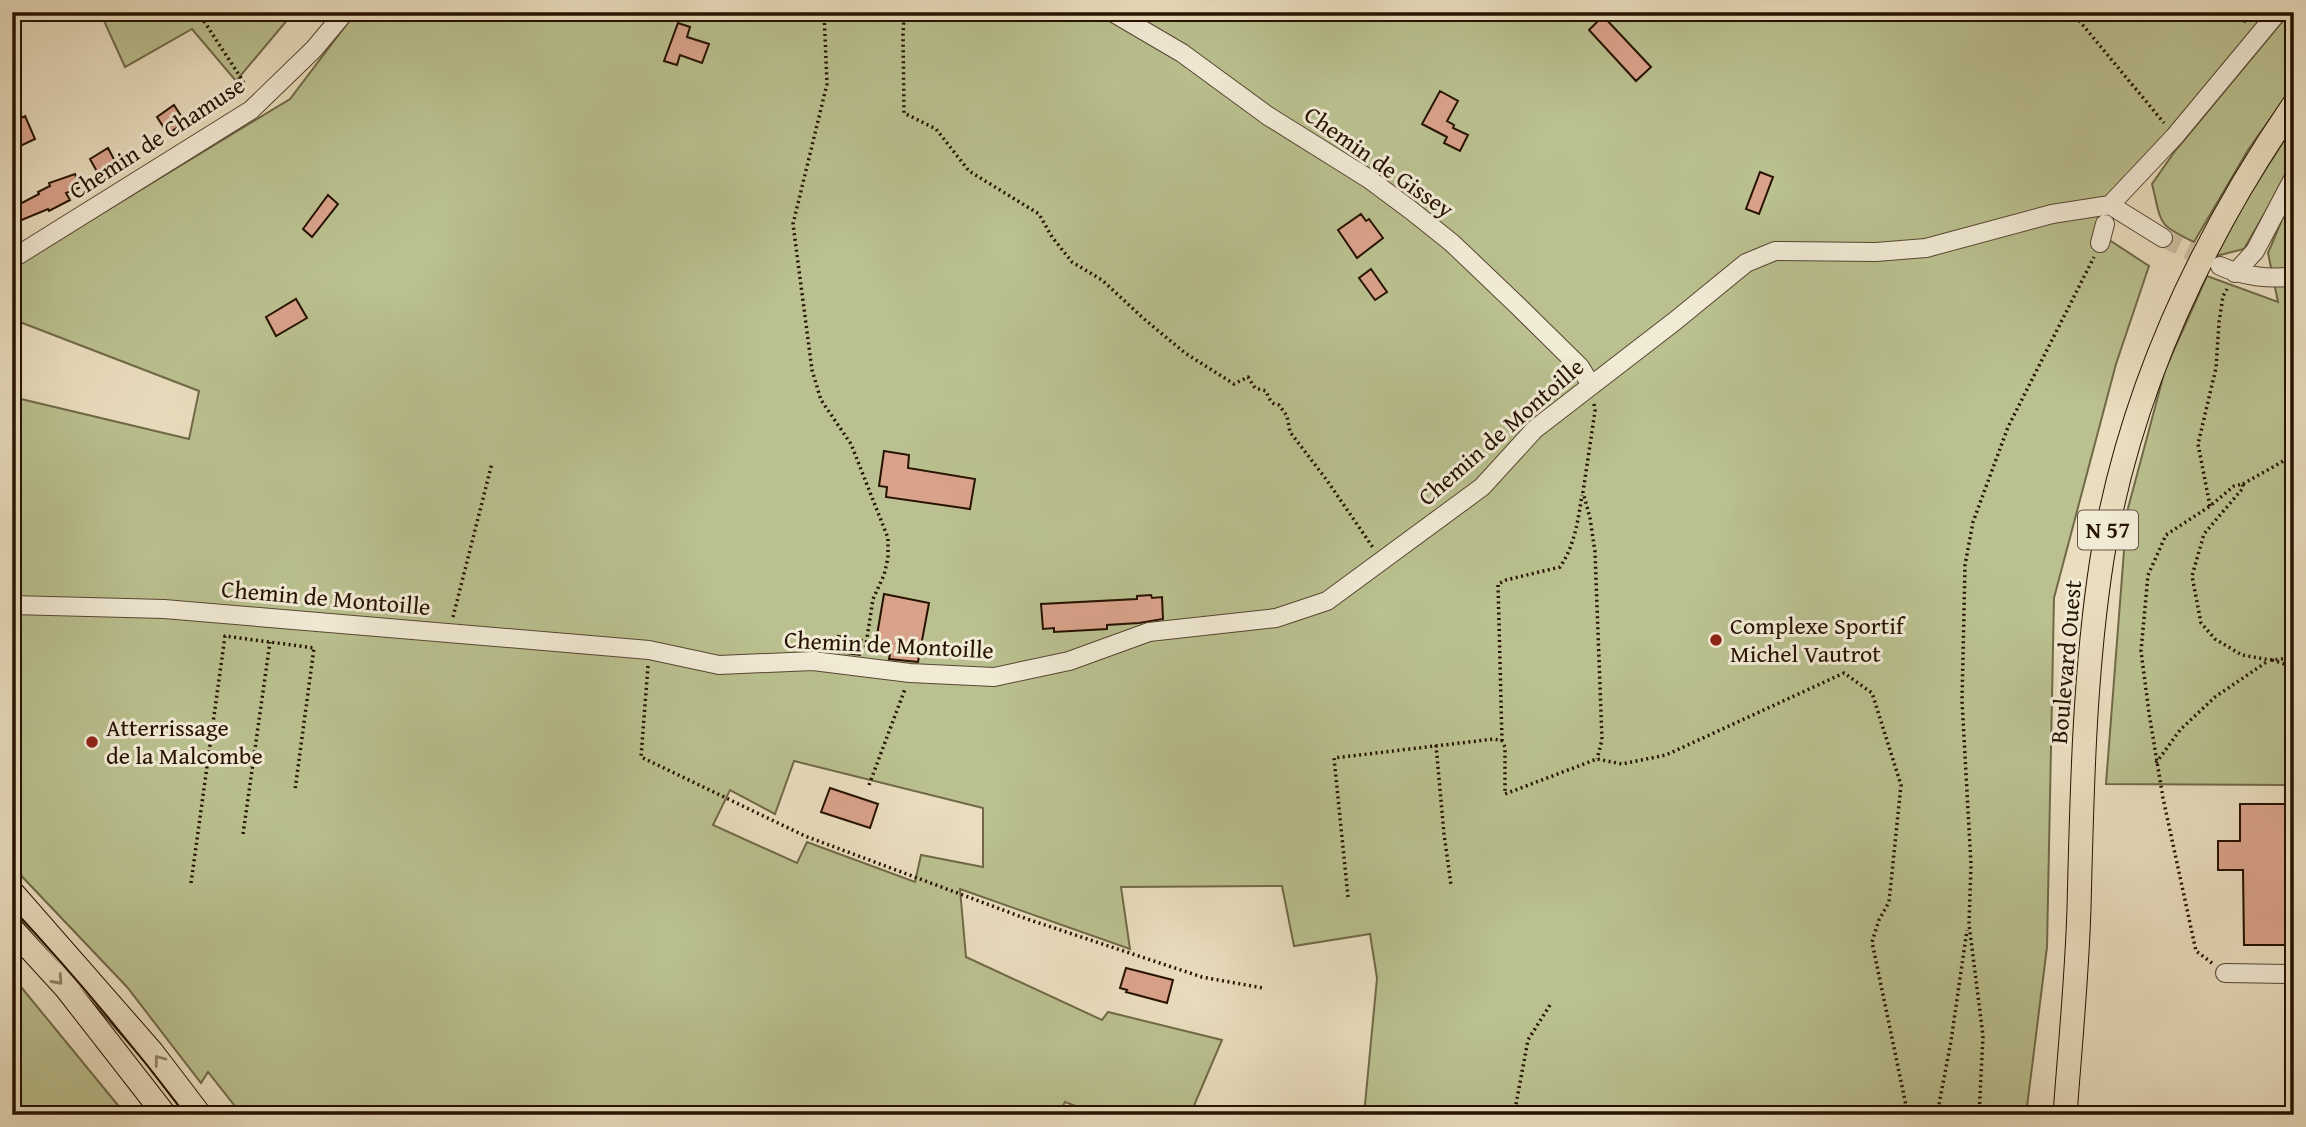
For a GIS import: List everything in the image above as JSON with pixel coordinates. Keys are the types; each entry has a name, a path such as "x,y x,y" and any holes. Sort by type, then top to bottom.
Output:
{"main road":[{"name":"Boulevard Ouest","path":"2065,1115 2078,930 2085,723 2096,604 2111,514 2139,410 2181,301 2234,197 2294,104"},
{"path":"12,892 152,1052 200,1115"},
{"path":"12,929 66,988 165,1115"},
{"name":"Boulevard Ouest","path":"2059,1115 2070,1057"}],"street":[{"name":"Chemin de Chamuse","path":"12,259 251,110 314,49 345,12"},
{"name":"Chemin de Gissey","path":"1112,12 1182,53 1268,117 1369,179 1412,211 1452,243 1517,305 1580,367 1591,385"},
{"path":"2164,238 2110,205 2175,136 2278,12"},
{"path":"2227,269 2255,251 2294,177"},
{"name":"Chemin de Montoille","path":"12,605 164,609 449,633 649,650 719,665 813,661 910,673 994,677 1069,661 1149,632 1276,618 1327,601 1482,487 1535,429 1746,263 1775,251 1867,252 1926,248 2052,214 2110,205"},
{"path":"2100,243 2105,224"},
{"path":"2227,269 2267,277 2294,276"},
{"path":"2225,972 2294,974"}],"path":[{"path":"198,12 243,81 251,110"},
{"path":"824,12 827,84 793,224 812,370 821,400 851,444 888,538 888,558 873,599 862,667"},
{"path":"902,12 904,113 936,129 969,171 1040,214 1052,237 1072,262 1102,280 1185,353 1234,384 1248,377 1255,388 1266,391 1269,400 1279,405 1287,416 1290,432 1383,562"},
{"path":"2072,12 2175,136"},
{"path":"1937,1115 1969,924 1971,865 1962,701 1965,565 1973,522 2008,427 2100,243"},
{"path":"2210,506 2198,444 2216,369 2219,322 2227,269"},
{"path":"1591,385 1595,411 1578,526 1567,557 1560,567 1498,584 1505,794 1597,759 1622,764 1666,755 1844,673 1872,693 1901,785 1889,902 1879,920 1872,942 1908,1115"},
{"path":"2225,972 2196,951 2156,764 2141,651 2148,575 2166,535 2210,506 2234,486 2244,484 2294,455"},
{"path":"449,633 492,463"},
{"path":"2244,484 2204,534 2192,576 2201,623 2215,639 2242,655 2294,667"},
{"path":"1583,492 1595,552 1602,740 1597,759"},
{"path":"191,883 225,636 314,648 295,790"},
{"path":"243,834 270,642"},
{"path":"649,650 641,757 806,836 1027,919 1202,977 1263,988"},
{"path":"2156,764 2180,730 2215,697 2270,660 2294,658"},
{"path":"869,785 910,673"},
{"path":"1348,897 1334,758 1478,740 1502,741"},
{"path":"1436,745 1451,885"},
{"path":"1969,924 1983,1036 1979,1115"},
{"path":"1514,1115 1528,1040 1549,1005"},
{"path":"12,1110 15,1115"}],"green space":[{"path":"100,12 294,12 236,81 192,29 125,67"},
{"path":"356,12 2269,12 2149,153 2094,230 2149,266 2116,364 2054,598 2047,947 2026,1115 1364,1115 1377,978 1370,934 1294,946 1282,886 1121,887 1130,949 960,889 966,957 1102,1020 1108,1012 1222,1040 1190,1115 1100,1115 1065,1102 1058,1115 242,1115 208,1072 201,1083 127,987 12,866 12,438 21,399 189,439 199,391 12,319 12,268 290,99","holes":["794,761 983,808 983,867 921,855 915,882 807,842 797,863 713,825 730,790 775,814"]},
{"path":"2290,12 2294,12 2294,85 2248,150 2194,242 2173,231 2162,221 2152,184 2175,151"},
{"path":"2294,125 2294,162 2244,249 2216,256 2246,200"},
{"path":"2294,191 2294,785 2106,784 2127,512 2165,370 2207,276 2278,302 2268,253"},
{"path":"12,976 126,1115 12,1115"}],"building":[{"path":"1603,16 1651,67 1636,81 1589,30"},
{"path":"678,23 690,27 687,37 709,44 702,63 680,55 677,65 664,61"},
{"path":"1440,91 1458,101 1447,121 1454,125 1453,128 1468,135 1460,151 1444,143 1447,137 1422,124"},
{"path":"174,105 185,122 168,134 157,117"},
{"path":"25,116 35,139 12,150 12,122"},
{"path":"108,148 118,167 100,177 90,159"},
{"path":"1760,172 1773,177 1759,214 1746,209"},
{"path":"75,174 79,188 66,193 70,200 49,211 48,209 12,224 12,208 39,194 38,192 50,186 49,183"},
{"path":"328,195 338,204 312,237 303,229"},
{"path":"1361,214 1366,221 1369,219 1383,238 1357,258 1338,230"},
{"path":"1371,269 1387,292 1375,300 1359,278"},
{"path":"296,299 307,318 276,336 266,317"},
{"path":"884,451 909,455 908,468 975,479 970,509 886,497 887,487 879,486"},
{"path":"884,594 929,603 918,662 889,659 892,644 876,641"},
{"path":"1151,595 1152,598 1162,597 1163,619 1107,625 1107,629 1054,632 1054,628 1043,629 1041,604 1137,599 1137,596"},
{"path":"838,636 862,640 860,655 836,652"},
{"path":"830,788 878,804 870,828 821,812"},
{"path":"2240,804 2294,804 2294,945 2244,945 2243,870 2218,870 2218,841 2240,841"},
{"path":"1126,968 1173,980 1167,1003 1120,988"}],"tunnel":[{"path":"2163,238 2214,263"}],"tram line":[{"path":"12,908 102,1010 186,1115"}],"place":[{"name":"Complexe Sportif Michel Vautrot","path":"1716,640"},
{"name":"Atterrissage de la Malcombe","path":"92,742"}]}
